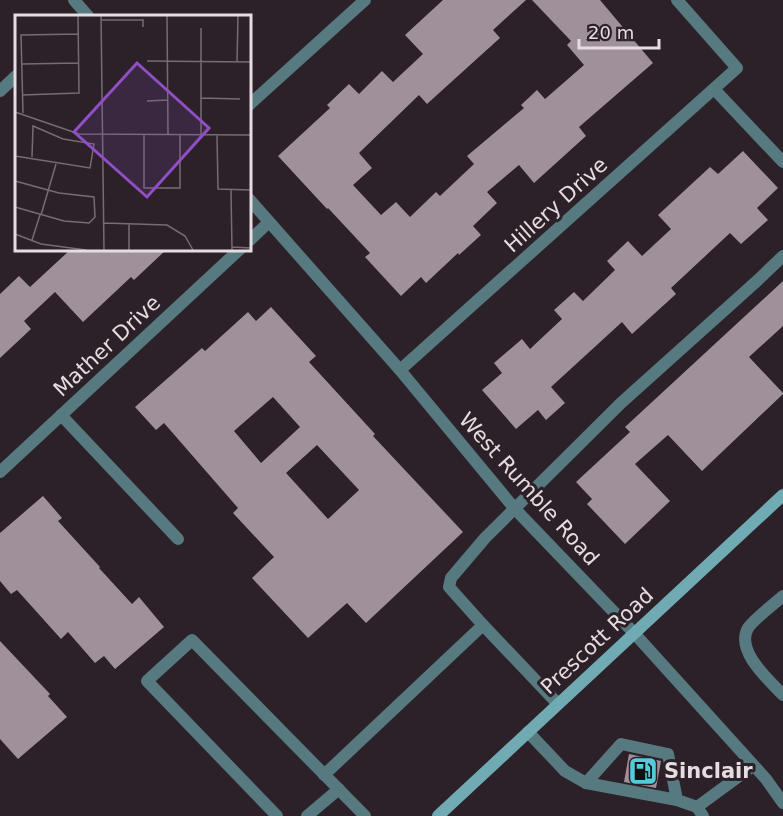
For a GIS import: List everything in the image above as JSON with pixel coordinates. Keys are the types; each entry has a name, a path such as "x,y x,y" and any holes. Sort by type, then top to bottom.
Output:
{"main road":[{"name":"Prescott Road","path":"438,816 783,495"}],"street":[{"path":"74,0 85,15"},
{"path":"250,104 365,0"},
{"name":"Hillery Drive","path":"400,370 737,68 677,0"},
{"path":"0,91 15,77"},
{"path":"714,89 783,162"},
{"name":"West Rumble Road","path":"250,200 400,370 515,509 634,633 766,779 783,803"},
{"path":"250,240 270,222"},
{"name":"Mather Drive","path":"0,472 239,250"},
{"path":"558,704 449,587 451,578 485,538 621,403 783,255"},
{"path":"61,416 178,539"},
{"path":"783,596 749,627 745,636 748,654 756,667 783,695"},
{"path":"324,775 483,625"},
{"path":"277,816 147,681 192,640 365,816"},
{"path":"528,732 565,771 586,783 677,800 700,812 753,766"},
{"path":"586,783 621,744 668,754 677,800"},
{"path":"308,816 339,789"}],"building":[{"path":"443,0 526,0 493,30 500,38 427,104 419,95 359,153 372,168 353,185 381,215 396,202 410,217 436,192 440,196 474,164 467,156 524,108 521,105 537,90 545,99 584,65 567,45 571,41 532,0 600,0 653,63 579,127 586,136 534,183 519,165 487,192 497,203 473,226 481,235 426,283 421,277 401,296 365,257 370,253 278,156 330,108 327,105 349,84 359,94 382,71 393,82 423,54 405,35"},
{"path":"743,151 778,188 757,208 768,220 741,244 730,233 671,288 676,294 632,334 622,322 551,387 565,403 546,420 538,410 516,429 482,390 502,373 494,363 522,339 530,349 562,319 554,310 574,292 583,301 615,270 607,261 628,241 642,256 671,229 658,215 710,167 718,174"},
{"path":"70,250 166,250 134,280 131,277 83,322 55,292 24,321 31,329 0,358 0,294 19,276 30,287"},
{"path":"783,281 783,326 749,357 783,394 702,471 668,435 635,464 670,501 625,544 587,504 592,499 576,482 630,432 625,427"},
{"path":"271,307 316,356 309,362 375,434 373,436 463,532 366,623 347,603 308,638 252,578 274,557 233,513 238,508 164,423 156,430 135,407 202,348 205,351 248,312 256,321","holes":["273,397 300,427 261,463 234,431","317,445 359,490 328,519 286,473"]},
{"path":"43,496 62,518 58,521 132,604 139,597 164,627 115,669 104,656 95,663 68,632 61,639 17,590 11,594 0,581 0,533"},
{"path":"0,641 50,694 48,696 67,717 18,759 0,739"},
{"path":"629,754 661,761 656,788 624,782"}],"place":[{"name":"Sinclair","path":"643,771"}]}
